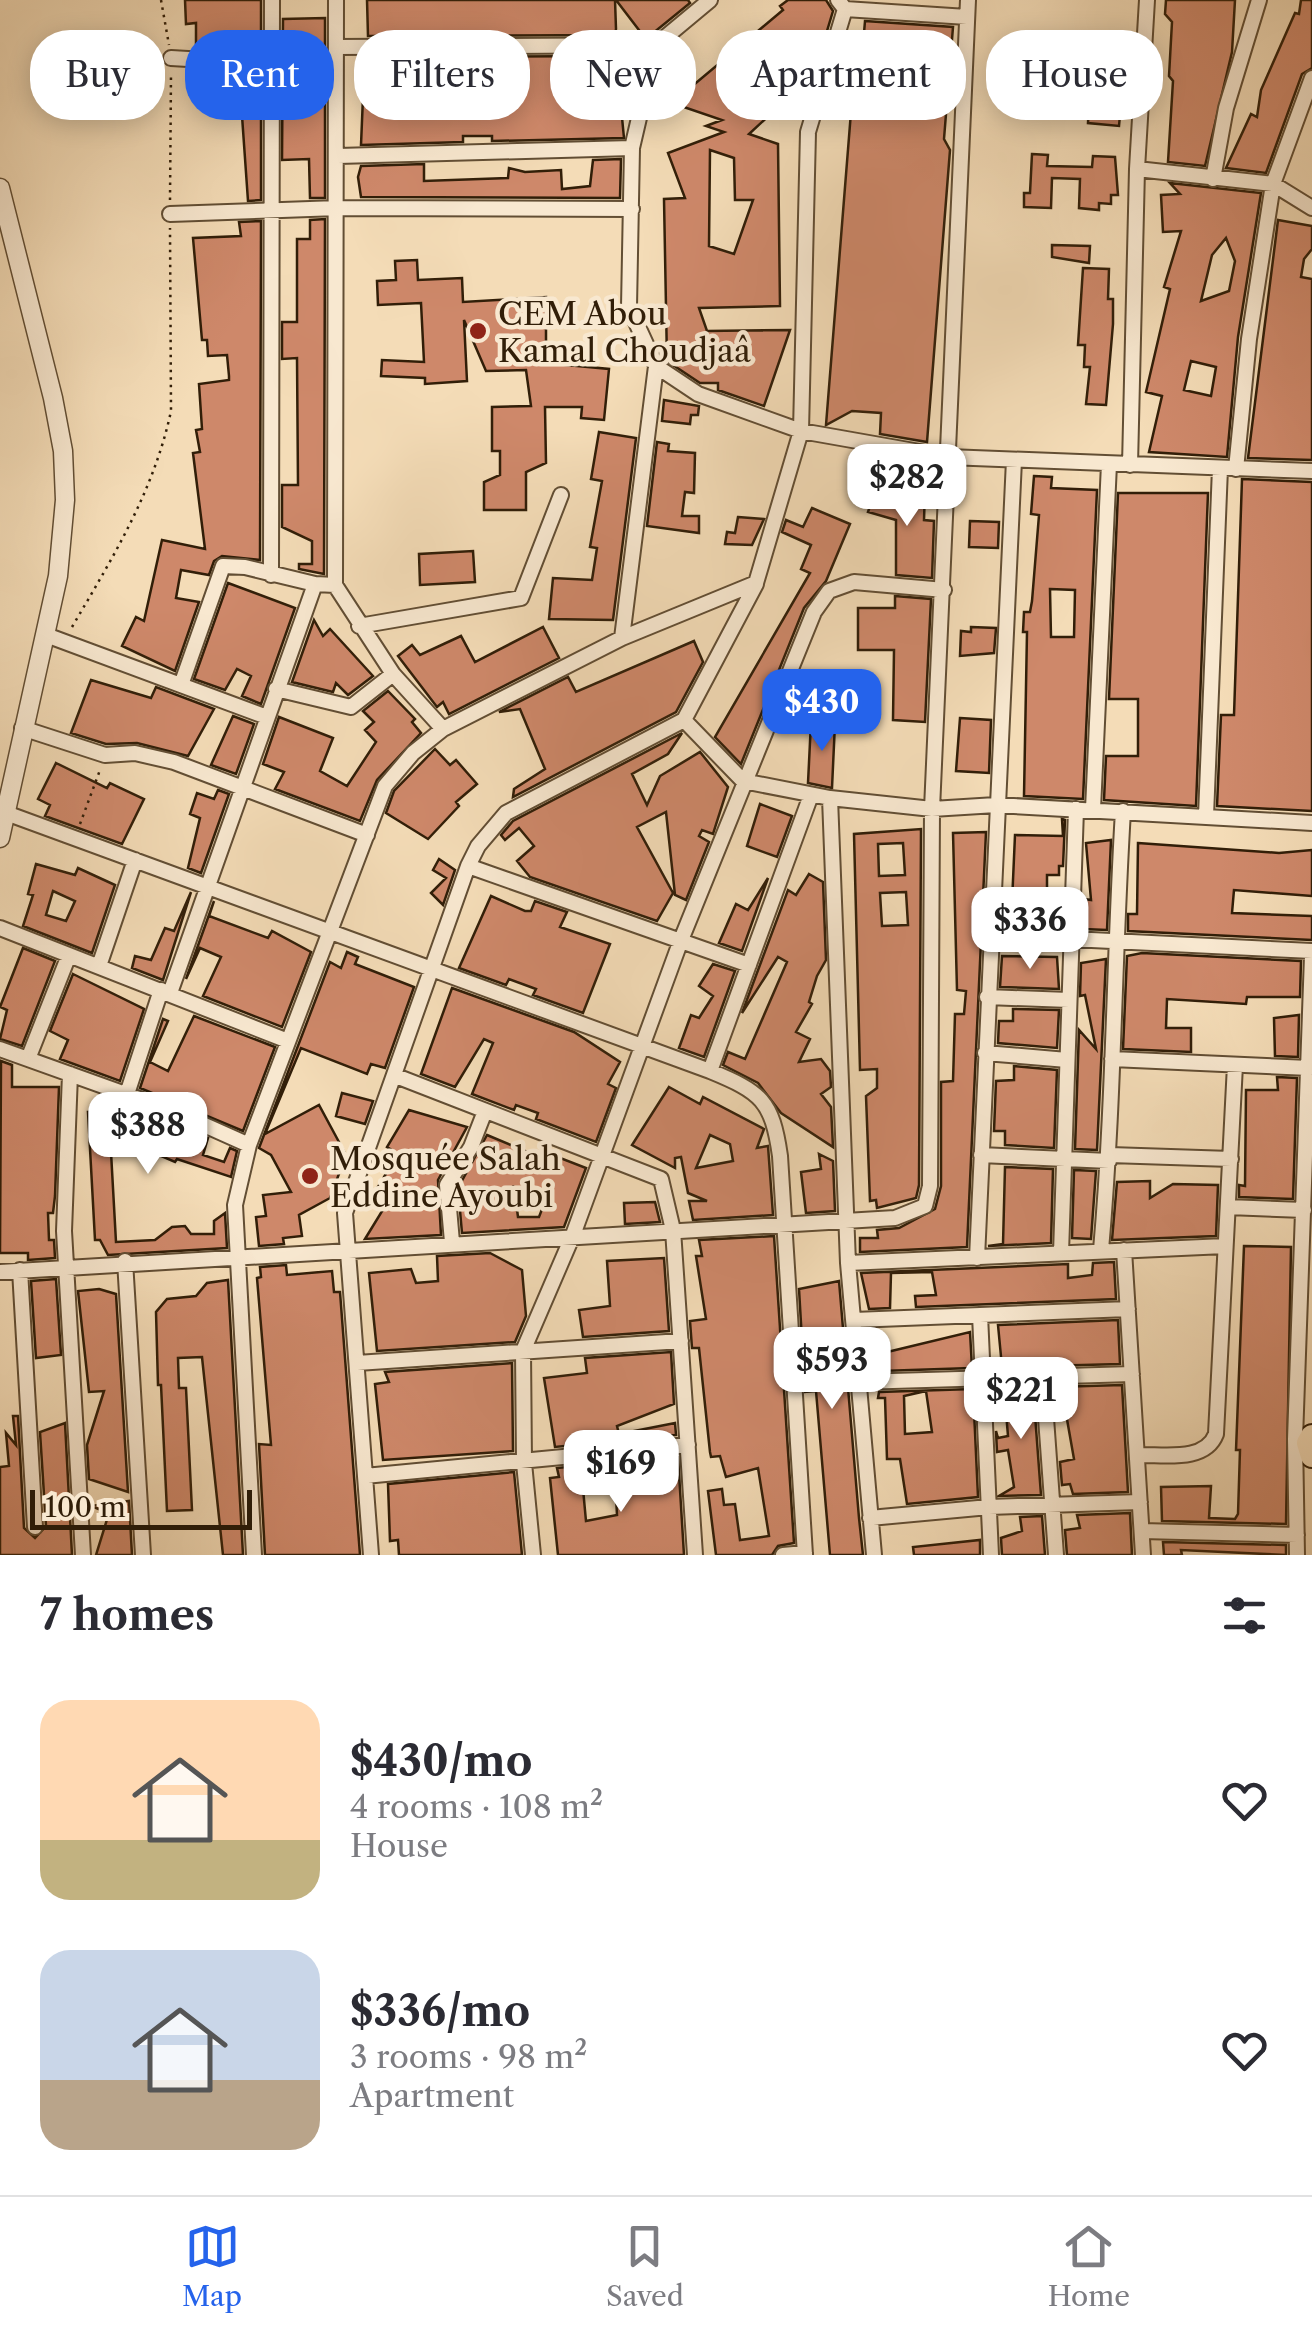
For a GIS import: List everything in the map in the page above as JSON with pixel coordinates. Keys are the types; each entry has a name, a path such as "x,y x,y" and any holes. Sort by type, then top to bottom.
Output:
{"street":[{"path":"272,0 272,30"},
{"path":"336,0 335,586 392,674 444,729"},
{"path":"674,30 710,0"},
{"path":"0,1272 125,1261 895,1218 918,1212 929,1199 932,809 968,0"},
{"path":"1130,464 1137,169 1147,0"},
{"path":"1213,179 1226,108 1259,0"},
{"path":"371,1555 348,1249 348,1198 396,1076 468,866 478,846 506,814 684,720 756,583 801,431 808,132 841,4 967,17"},
{"path":"337,48 550,46"},
{"path":"171,58 185,59"},
{"path":"1206,816 1228,468 1273,184 1312,78"},
{"path":"272,575 273,120"},
{"path":"622,638 656,366 629,307 632,148 639,120"},
{"path":"338,156 632,148"},
{"path":"1137,169 1273,184 1312,208"},
{"path":"0,188 39,330 63,450 55,638 22,728 0,838"},
{"path":"170,214 338,208 632,209"},
{"path":"656,366 698,394 801,431 948,457 1312,471"},
{"path":"976,1258 1014,460"},
{"path":"1093,809 1110,464"},
{"path":"358,626 493,606 521,598 561,495"},
{"path":"182,685 223,566 246,567 335,586"},
{"path":"534,1555 524,1463 523,1351 573,1235 680,940 814,612 829,592 854,582 944,590"},
{"path":"254,1555 235,1205 248,1145 385,786 397,768 444,729 622,638 756,583"},
{"path":"127,1094 209,887 315,584"},
{"path":"55,638 267,717"},
{"path":"276,690 351,707 392,674"},
{"path":"684,720 744,781 811,795 932,809 1076,808 1312,823"},
{"path":"22,728 106,754 154,757 244,786 367,835"},
{"path":"710,1071 811,795"},
{"path":"830,798 848,1263 874,1555"},
{"path":"1061,1252 1076,808"},
{"path":"1101,1250 1109,1158 1114,942 1124,811"},
{"path":"6,812 710,1071 756,1092 770,1111 780,1156 805,1554 783,1555"},
{"path":"99,966 135,860"},
{"path":"468,866 749,965"},
{"path":"0,928 288,1040"},
{"path":"990,935 1312,954 1304,1210 1307,1443 1297,1555"},
{"path":"28,1059 69,955"},
{"path":"987,997 1069,1000"},
{"path":"0,1049 127,1094 248,1145"},
{"path":"985,1053 1067,1060"},
{"path":"1112,1059 1309,1068"},
{"path":"1138,1455 1190,1454 1212,1443 1218,1420 1235,1065"},
{"path":"70,1074 64,1201 82,1555"},
{"path":"396,1076 661,1179 674,1230 695,1555"},
{"path":"452,1242 448,1185 471,1147 485,1110"},
{"path":"981,1155 1231,1159"},
{"path":"1228,1207 1304,1210"},
{"path":"848,1263 1226,1246"},
{"path":"1124,1250 1144,1555"},
{"path":"125,1261 143,1555"},
{"path":"20,1270 34,1527"},
{"path":"854,1320 1128,1309"},
{"path":"980,1314 991,1555"},
{"path":"356,1363 681,1341"},
{"path":"859,1382 1132,1374"},
{"path":"1043,1377 1056,1555"},
{"path":"365,1476 688,1445"},
{"path":"870,1518 989,1507 1140,1502"},
{"path":"1142,1532 1297,1535"}],"path":[{"path":"55,638 140,508 171,411 171,58 161,0"},
{"path":"74,840 106,754"}],"building":[{"path":"185,0 261,0 261,30 196,30 196,23 186,24"},
{"path":"367,0 615,0 616,30 550,30 550,35 530,35 530,30 368,30"},
{"path":"616,0 690,3 657,30 639,30"},
{"path":"788,0 826,0 833,11 827,30 759,30 783,10 780,6"},
{"path":"1166,0 1235,0 1232,52 1205,166 1168,162 1173,81 1169,76 1172,22 1165,14"},
{"path":"1301,0 1312,0 1312,68 1302,74 1266,173 1226,168 1251,114 1257,117 1261,90 1295,13 1299,14"},
{"path":"325,18 325,30 283,30 283,19"},
{"path":"865,21 953,27 953,30 864,30"},
{"path":"530,56 550,56 550,120 622,120 624,138 492,141 492,136 463,136 463,142 361,145 362,120 530,120"},
{"path":"716,66 716,118 696,111 696,83"},
{"path":"242,120 261,120 261,200 248,201"},
{"path":"282,120 325,120 325,198 310,198 309,159 282,160"},
{"path":"722,120 764,120 749,134 778,144 780,306 699,308 707,331 790,330 764,406 718,390 718,383 700,383 667,361 664,199 685,198 668,153 724,132 706,126","holes":["710,150 734,158 735,200 753,200 734,254 709,246"]},
{"path":"850,120 946,120 944,139 950,150 927,442 880,434 881,413 852,411 826,425"},
{"path":"1088,120 1120,120 1119,126"},
{"path":"1032,154 1048,155 1047,166 1092,167 1093,156 1115,157 1118,195 1111,195 1111,204 1099,203 1099,210 1079,208 1080,179 1052,178 1051,208 1024,207 1024,193 1030,193"},
{"path":"621,159 620,198 361,197 358,177 361,166 424,164 424,181 508,178 509,168 525,172 561,170 562,189 590,186 593,160"},
{"path":"1170,183 1261,193 1238,337 1227,457 1149,452 1162,396 1146,392 1170,289 1164,287 1181,231 1163,232 1161,195 1180,194","holes":["1226,238 1235,261 1229,291 1201,301 1212,255","1191,361 1216,367 1211,396 1184,390"]},
{"path":"325,219 324,574 299,569 299,564 312,564 312,541 282,527 282,485 298,485 297,358 282,359 282,322 297,322 297,239 310,239 310,220"},
{"path":"1278,220 1312,226 1312,249 1304,259 1301,277 1312,279 1312,460 1248,458"},
{"path":"261,221 260,560 222,556 214,561 209,575 181,570 176,598 199,602 175,671 122,646 136,617 144,621 162,540 205,549 193,453 200,452 196,430 202,429 199,384 229,380 229,376 227,355 208,356 207,340 202,340 193,238 241,236 239,222"},
{"path":"1052,245 1090,246 1089,263 1052,257"},
{"path":"417,260 418,280 462,278 463,302 546,297 546,363 609,369 604,420 581,418 582,407 545,407 546,463 526,472 526,510 484,510 484,482 500,475 500,451 492,451 492,407 531,406 526,370 486,371 464,320 467,381 425,384 425,378 381,376 382,360 424,362 421,303 378,305 377,281 396,280 395,261"},
{"path":"1083,268 1109,269 1108,299 1113,299 1113,324 1106,405 1086,404 1090,367 1084,367 1085,345 1078,345"},
{"path":"664,400 699,406 698,415 691,415 690,424 662,421"},
{"path":"599,432 636,438 613,620 549,619 553,578 592,580 597,548 590,547 602,481 591,479"},
{"path":"657,442 669,444 668,451 695,453 694,493 685,492 682,516 699,516 699,533 647,526"},
{"path":"1034,476 1052,477 1051,488 1097,490 1083,799 1024,796 1024,612 1030,612 1032,601 1039,515 1031,514","holes":["1050,589 1075,590 1074,637 1051,637"]},
{"path":"1242,479 1312,482 1312,811 1217,806 1221,715 1234,715"},
{"path":"868,489 892,497 892,489 925,489 924,520 934,521 932,578 896,575 896,520 868,512 870,506 864,504"},
{"path":"1118,493 1208,493 1196,806 1104,800 1106,756 1138,756 1138,699 1109,699"},
{"path":"812,508 850,524 826,581 804,608 741,764 715,737 810,573 801,569 811,545 782,532 786,520 803,527"},
{"path":"738,517 764,519 752,545 725,544 727,532 735,533"},
{"path":"970,521 999,522 998,548 969,547"},
{"path":"473,551 475,582 420,585 419,554"},
{"path":"228,583 295,608 261,704 242,696 251,676 237,669 225,690 194,679"},
{"path":"895,596 931,599 925,722 893,720 894,650 858,650 858,608 895,608"},
{"path":"314,620 323,636 330,629 373,676 348,695 336,683 333,692 292,682"},
{"path":"543,627 559,658 449,714 443,702 437,707 398,656 412,645 420,655 461,636 475,662"},
{"path":"971,627 996,628 994,653 960,656 961,631 971,632"},
{"path":"694,641 703,662 676,712 513,797 514,789 545,769 520,709 499,712 568,677 576,692"},
{"path":"91,680 151,698 156,687 214,709 188,756 137,743 106,744 71,733"},
{"path":"388,691 415,719 412,722 421,733 377,780 360,821 275,789 284,772 263,764 279,717 333,738 320,771 347,786 376,742 365,730 374,722 363,711"},
{"path":"233,716 254,724 236,774 211,765"},
{"path":"960,718 991,720 989,773 956,771"},
{"path":"811,722 835,723 832,788 808,783"},
{"path":"682,733 668,754 632,774 647,805 660,776 700,752 728,787 713,834 702,830 699,836 709,842 686,900 675,895 666,812 637,827 673,893 657,921 530,877 517,861 534,846 519,828 505,840 501,835 513,821"},
{"path":"435,749 450,765 456,760 477,784 456,802 459,806 428,839 386,813 394,791"},
{"path":"56,763 107,788 110,783 144,799 122,844 45,816 50,805 38,799"},
{"path":"218,790 229,794 201,873 188,868 200,818 190,814 197,793 214,799"},
{"path":"760,804 792,816 777,857 747,846"},
{"path":"1062,819 1065,820 1063,866 1059,866 1059,875 1047,875 1047,899 1062,899 1061,928 1011,925 1015,835 1063,836"},
{"path":"921,829 919,1185 916,1198 877,1208 876,1200 870,1201 866,1096 877,1088 877,1069 860,1070 854,834","holes":["903,843 905,875 879,876 878,844","906,892 908,925 882,926 880,893"]},
{"path":"986,832 967,1247 860,1252 860,1238 878,1238 877,1230 899,1228 935,1209 941,1186 941,1082 953,1081 955,1014 964,1014 966,991 957,990 953,833"},
{"path":"1111,840 1107,930 1083,929 1084,899 1091,900 1086,843"},
{"path":"1138,843 1279,853 1312,850 1312,896 1234,890 1232,913 1312,916 1312,940 1128,931 1128,914 1137,914"},
{"path":"439,859 455,870 443,905 431,893 446,878 433,870"},
{"path":"36,864 75,875 78,868 115,885 92,953 23,926 33,895 28,894","holes":["53,891 75,901 66,921 46,915"]},
{"path":"809,874 823,882 826,960 817,976 809,1002 812,1004 796,1032 810,1039 799,1062 821,1059 830,1071 831,1087 821,1094 831,1107 833,1147 781,1113 758,1083 723,1065 728,1052 745,1059 787,962 778,957 742,1013 788,890 796,895"},
{"path":"768,878 742,951 719,943 736,904 748,910"},
{"path":"191,892 163,980 132,968 135,956 151,960 165,928 174,931"},
{"path":"491,896 525,911 531,911 535,901 567,912 560,927 610,944 583,1013 533,995 536,989 509,979 506,985 459,968"},
{"path":"214,901 209,916 268,938 272,931 311,952 282,1027 203,996 221,957 200,948 186,979"},
{"path":"23,948 55,961 22,1046 0,1039 7,1010 0,1007"},
{"path":"347,952 358,957 355,964 414,987 385,1068 371,1064 367,1074 301,1048 265,1134 319,1105 346,1155 330,1198 299,1215 302,1236 283,1238 284,1244 259,1246 256,1217 266,1216 263,1195 291,1192 271,1155 259,1148 330,962 341,968"},
{"path":"1142,953 1301,961 1300,997 1247,997 1246,1004 1167,999 1166,1028 1191,1028 1191,1052 1123,1049 1127,956"},
{"path":"1002,956 1057,957 1059,989 1000,987"},
{"path":"1106,959 1097,1150 1075,1149 1079,1030 1096,1049 1085,995 1080,996 1081,963"},
{"path":"713,964 735,971 704,1057 679,1048 691,1015 699,1018 713,996 699,986"},
{"path":"73,974 144,1009 120,1081 60,1059 68,1040 50,1031"},
{"path":"452,988 574,1032 620,1062 608,1084 616,1088 596,1142 536,1119 538,1113 516,1105 514,1110 472,1094 493,1043 484,1039 455,1087 421,1074"},
{"path":"1013,1009 1059,1010 1057,1048 998,1043 999,1021 1013,1021"},
{"path":"1299,1015 1298,1057 1275,1056 1274,1018"},
{"path":"194,1016 275,1047 243,1131 140,1088 163,1019 168,1021 150,1062 168,1071"},
{"path":"1,1061 12,1065 12,1087 59,1087 55,1196 53,1213 48,1213 49,1240 54,1240 55,1258 28,1260 28,1253 0,1253"},
{"path":"1014,1066 1057,1070 1054,1148 1005,1145 1005,1131 994,1131 996,1081 1014,1080"},
{"path":"1277,1077 1297,1078 1293,1199 1239,1197 1239,1185 1245,1186 1246,1090 1278,1090"},
{"path":"669,1087 700,1104 703,1097 764,1129 757,1148 768,1146 773,1215 693,1220 689,1201 707,1201 688,1193 681,1157 675,1158 675,1168 632,1145","holes":["710,1135 730,1144 733,1161 696,1168"]},
{"path":"342,1093 373,1101 365,1124 336,1116"},
{"path":"140,1110 208,1138 203,1155 224,1162 230,1148 237,1151 231,1177 177,1159 175,1162 110,1134 116,1242 155,1240 172,1227 185,1226 191,1234 214,1234 214,1221 225,1213 227,1248 108,1255 100,1240 95,1240 88,1112"},
{"path":"409,1110 467,1127 438,1180 441,1235 365,1239 384,1208 370,1200 398,1154 387,1147"},
{"path":"487,1135 542,1158 545,1152 586,1168 564,1227 462,1233 458,1188","holes":["514,1187 546,1199 539,1217 518,1217"]},
{"path":"819,1154 833,1161 835,1211 806,1213 801,1172 821,1169"},
{"path":"1005,1167 1053,1169 1051,1243 988,1246 1003,1244"},
{"path":"1074,1170 1096,1171 1091,1239 1072,1238"},
{"path":"1150,1181 1150,1198 1173,1184 1218,1185 1216,1236 1112,1240 1117,1182"},
{"path":"655,1202 660,1222 625,1224 624,1203"},
{"path":"774,1236 794,1543 778,1546 772,1555 716,1555 708,1491 722,1489 724,1505 735,1504 740,1540 769,1536 758,1468 726,1477 720,1456 711,1457 699,1348 692,1348 690,1321 706,1319 696,1256 702,1256 699,1240"},
{"path":"1244,1246 1291,1247 1286,1524 1162,1521 1161,1487 1211,1486 1209,1518 1235,1519 1238,1514 1240,1450 1236,1450"},
{"path":"490,1253 522,1270 526,1316 515,1342 377,1351 369,1273 411,1269 416,1283 438,1281 437,1256"},
{"path":"664,1258 669,1331 583,1337 579,1310 610,1306 607,1261"},
{"path":"1114,1262 1116,1299 916,1307 915,1296 936,1295 932,1272 891,1273 890,1308 869,1309 861,1273 1068,1264 1068,1278 1092,1275 1093,1263"},
{"path":"286,1265 287,1275 332,1271 334,1292 340,1292 360,1555 265,1555 259,1444 271,1445 257,1278 261,1277 260,1267"},
{"path":"56,1279 61,1355 36,1358 31,1281"},
{"path":"228,1280 243,1555 223,1555 202,1357 178,1358 179,1388 186,1388 192,1510 167,1511 158,1385 156,1312 167,1299 196,1296 207,1283"},
{"path":"839,1281 863,1555 830,1555 816,1391 805,1392 799,1289"},
{"path":"99,1289 116,1294 128,1492 89,1479 87,1445 104,1391 89,1392 78,1291"},
{"path":"1118,1320 1120,1364 1002,1367 998,1325"},
{"path":"970,1332 972,1368 881,1371 879,1354"},
{"path":"671,1352 674,1404 617,1426 619,1434 675,1423 676,1435 555,1447 544,1378 587,1373 585,1358"},
{"path":"512,1363 513,1451 383,1460 375,1384 389,1382 385,1372"},
{"path":"1122,1385 1128,1492 1073,1494 1070,1484 1062,1485 1060,1462 1074,1459 1062,1391 1055,1392 1054,1387"},
{"path":"1004,1388 1033,1388 1041,1495 999,1496 1014,1487 1008,1450 997,1452 996,1431 998,1438 1008,1436"},
{"path":"973,1389 978,1497 907,1504 900,1459 887,1459 885,1398 878,1398 879,1392","holes":["926,1391 932,1432 905,1434 904,1396"]},
{"path":"13,1416 18,1416 24,1528 35,1538 46,1526 40,1432 65,1423 72,1555 0,1555 0,1467 9,1466 6,1433 16,1445"},
{"path":"678,1457 684,1555 558,1555 550,1478 559,1477 557,1468 597,1464 581,1467 586,1521 617,1515 615,1477 667,1472 663,1458"},
{"path":"514,1472 522,1555 399,1555 398,1540 390,1541 388,1484"},
{"path":"129,1501 132,1555 96,1555 109,1513 91,1506"},
{"path":"1130,1513 1132,1555 1067,1555 1065,1530 1080,1528 1077,1515"},
{"path":"1042,1516 1045,1555 1002,1555 1001,1538 1022,1531 1020,1517"},
{"path":"980,1540 980,1555 914,1555 913,1547"},
{"path":"1163,1542 1286,1545 1286,1555 1181,1550 1182,1555 1164,1555"}],"place":[{"name":"CEM Abou Kamal Choudjaâ","path":"478,331"},
{"name":"Mosquée Salah Eddine Ayoubi","path":"310,1176"}]}
